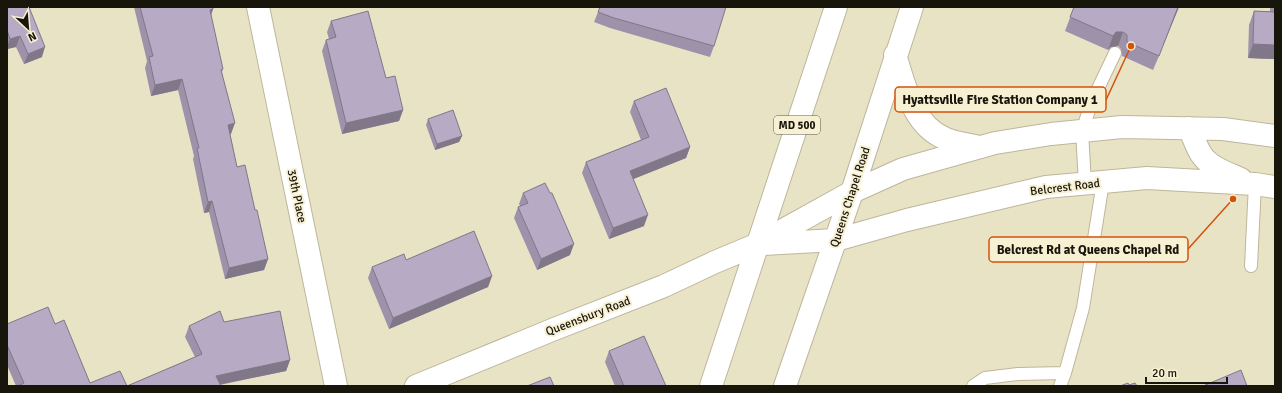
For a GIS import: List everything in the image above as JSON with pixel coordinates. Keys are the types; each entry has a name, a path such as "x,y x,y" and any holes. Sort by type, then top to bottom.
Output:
{"main road":[{"name":"39th Place","path":"258,7 336,386"},
{"name":"MD 500","path":"711,386 836,7"},
{"name":"Queens Chapel Road","path":"785,386 836,240 895,55 912,7"},
{"path":"895,55 916,112 927,128 944,138 980,147"},
{"path":"852,192 903,170 980,147 1044,135 1122,127 1223,129 1275,136"},
{"path":"1189,128 1201,154 1208,162 1224,172 1265,185"},
{"name":"Belcrest Road","path":"836,240 907,220 1046,187 1147,178 1265,185"},
{"name":"Queensbury Road","path":"416,386 664,286 758,244 852,192"},
{"name":"Queensbury Road","path":"758,244 836,240"}],"lane":[{"path":"1060,386 1065,374 1083,308 1094,183 1082,131 1092,101 1115,53"},
{"path":"1251,266 1265,185"},
{"path":"973,386 985,378 1018,374 1065,374"}],"building":[{"path":"7,7 29,7 45,47 28,54 20,36 10,39 7,30"},
{"path":"140,7 213,7 213,9 210,10 223,69 221,70 235,123 228,125 237,167 245,165 268,259 229,268 212,201 208,202 197,148 199,148 182,79 155,85 149,57 153,56"},
{"path":"600,7 726,7 714,46 614,18 598,12"},
{"path":"1074,7 1178,7 1159,56 1127,42 1127,35 1123,32 1116,32 1113,36 1070,17"},
{"path":"368,11 386,78 395,76 403,110 346,123 326,40 336,37 331,21"},
{"path":"1254,11 1275,12 1275,45 1253,44"},
{"path":"666,88 690,147 630,171 648,215 613,228 586,162 649,137 634,101"},
{"path":"453,110 462,136 437,144 428,119"},
{"path":"545,183 550,193 552,193 574,244 541,259 518,207 528,203 523,193"},
{"path":"474,231 492,276 393,318 372,267 404,254 406,260"},
{"path":"48,307 55,324 64,320 90,383 120,371 127,386 18,386 24,383 7,345 7,324"},
{"path":"220,311 224,322 280,311 290,360 216,376 221,386 127,386 202,354 189,326"},
{"path":"644,336 666,386 624,386 609,351"},
{"path":"1241,370 1247,386 1203,386"},
{"path":"550,377 554,386 527,386"},
{"path":"1128,383 1129,385 1135,383 1137,386 1120,386"}],"place":[{"name":"Hyattsville Fire Station Company 1","path":"1131,46"},
{"name":"Belcrest Rd at Queens Chapel Rd","path":"1233,199"}]}
